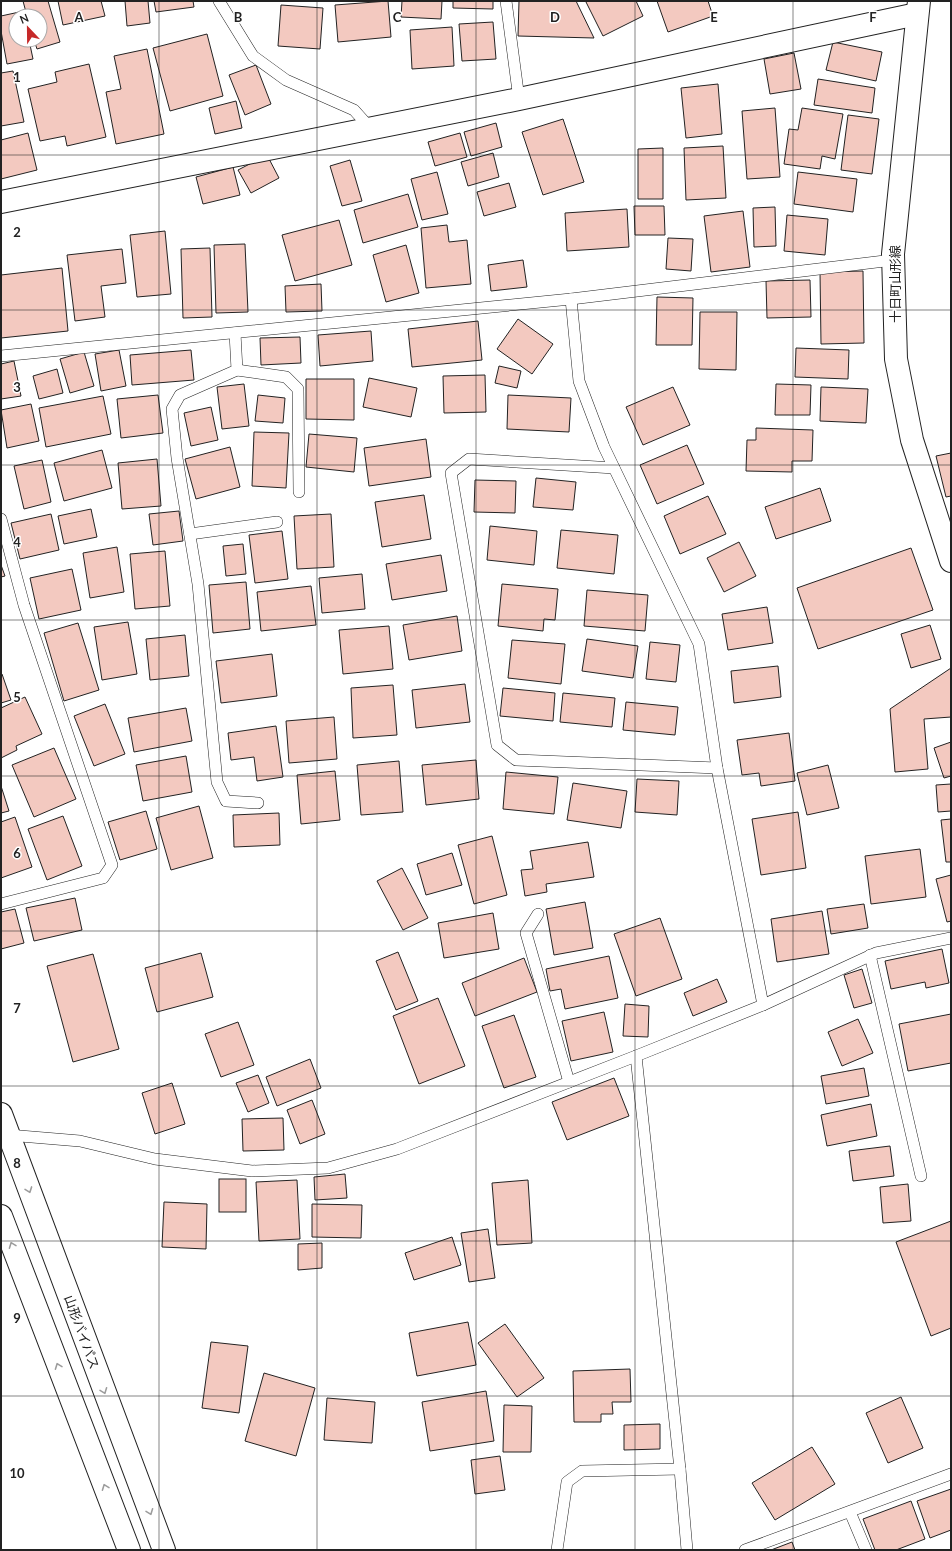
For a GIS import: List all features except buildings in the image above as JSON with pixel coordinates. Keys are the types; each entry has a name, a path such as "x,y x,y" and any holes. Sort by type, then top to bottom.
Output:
{"main road":[{"path":"1,202 519,99 918,7"},
{"name":"十日町山形線","path":"918,7 893,260 896,359 912,440 951,561"},
{"name":"山形バイパス","path":"1,1114 164,1550"},
{"path":"1,1216 129,1550"}],"lane":[{"path":"219,1 253,56 286,80 354,110 371,129"},
{"path":"506,1 519,99"},
{"path":"1,356 571,299 893,260"},
{"path":"571,299 579,381 604,447 699,644 717,768 764,1005"},
{"path":"235,333 237,370"},
{"path":"258,803 226,801 217,782 198,584 172,409 180,395 237,370 286,377 298,389 299,492"},
{"path":"614,468 469,459 452,472 497,745 516,760 717,768"},
{"path":"1,519 24,605 112,865 104,878 1,904"},
{"path":"190,534 277,522"},
{"path":"538,914 526,933 569,1082"},
{"path":"8,1135 80,1141 154,1159 252,1171 328,1168 397,1149 636,1056 764,1005 870,955 951,938"},
{"path":"870,955 921,1176"},
{"path":"636,1056 680,1469 687,1550"},
{"path":"557,1550 567,1482 582,1471 680,1469"},
{"path":"745,1550 951,1474"},
{"path":"850,1512 866,1550"}]}
